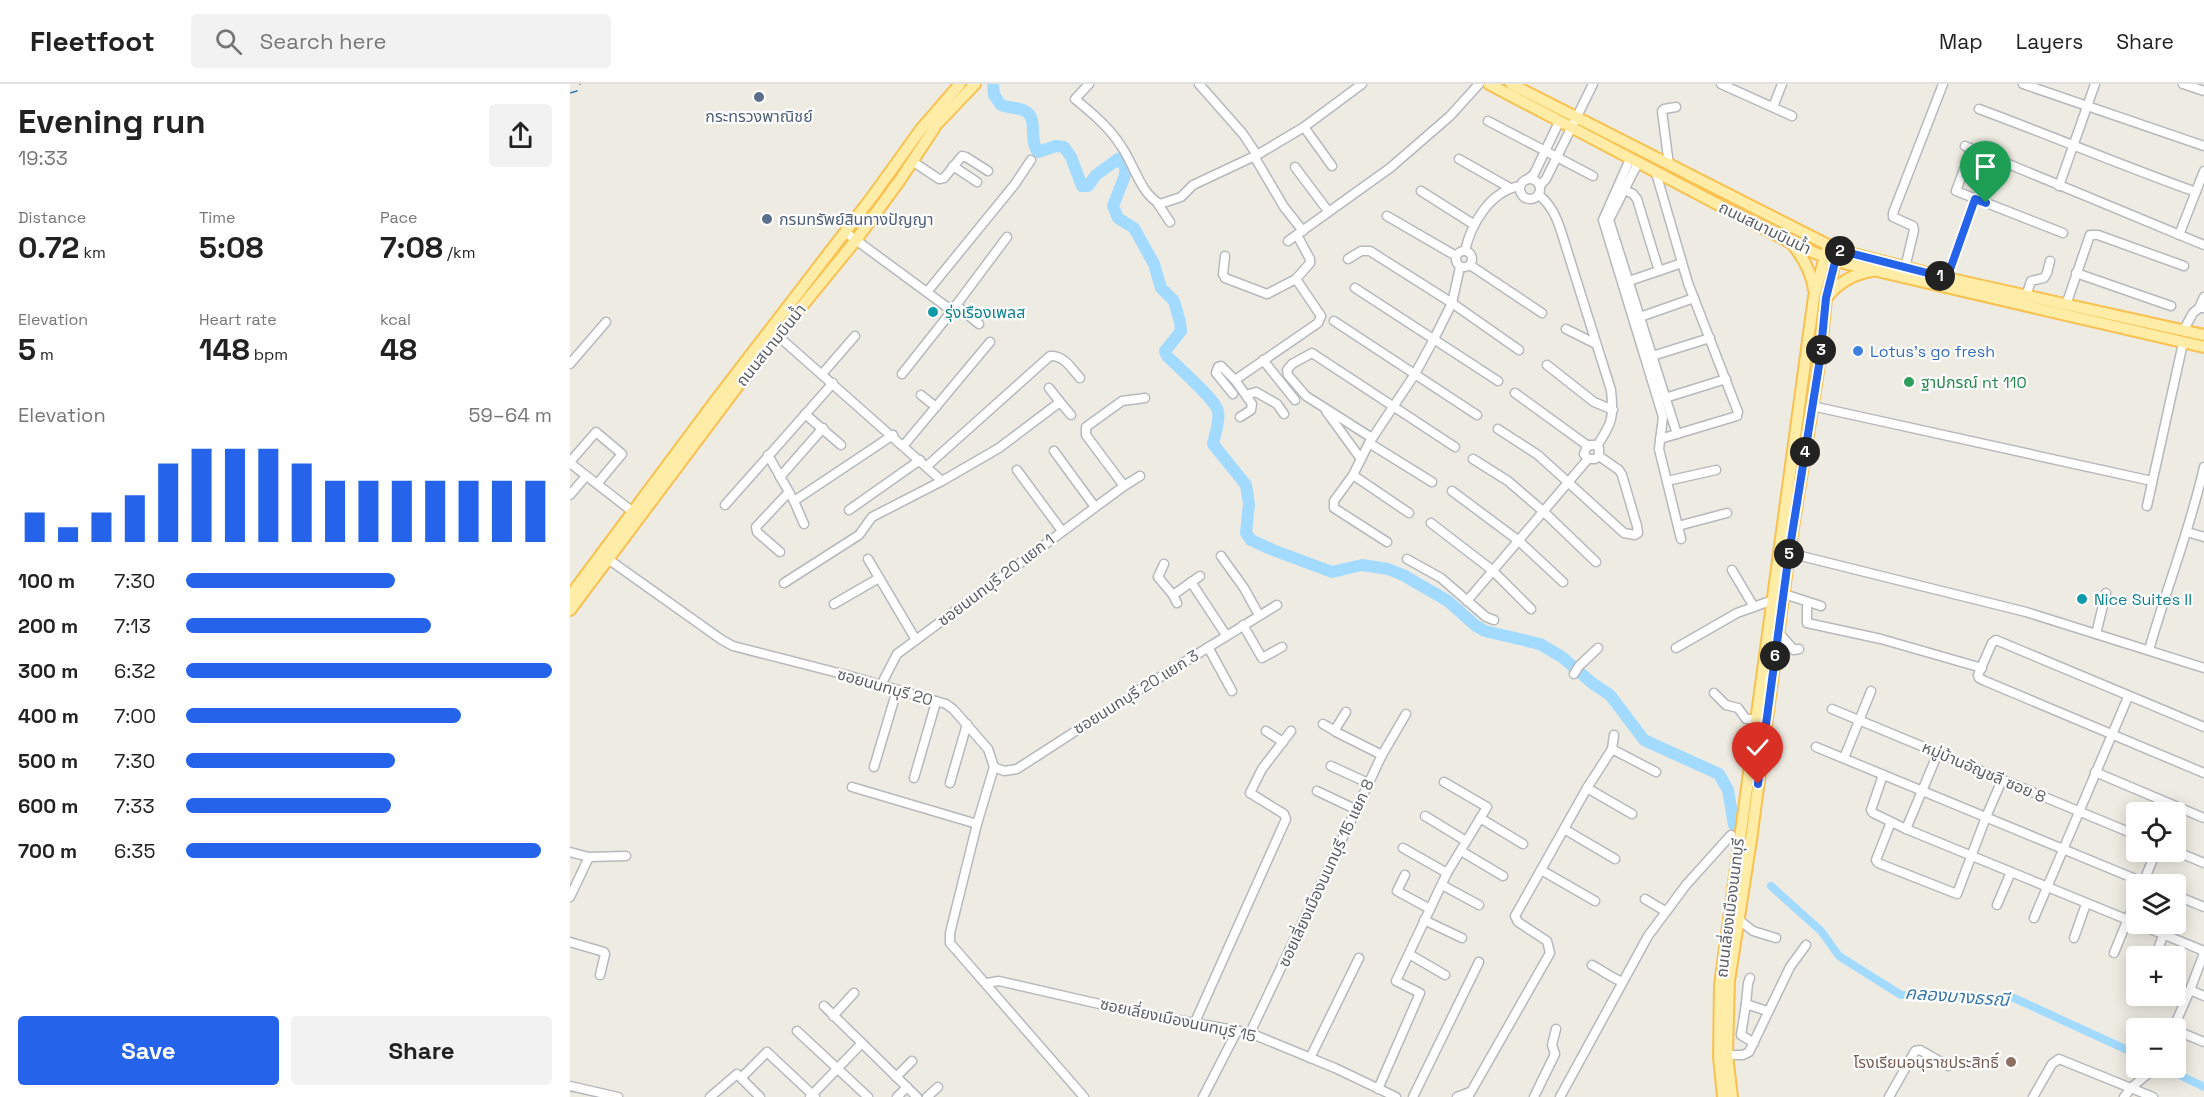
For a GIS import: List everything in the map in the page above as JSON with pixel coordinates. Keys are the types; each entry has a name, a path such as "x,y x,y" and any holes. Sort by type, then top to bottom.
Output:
{"main road":[{"name":"ถนนสนามบินน้ำ","path":"570,596 934,112 960,84"},
{"name":"ถนนสนามบินน้ำ","path":"570,609 749,371 856,240 937,124 975,84"},
{"name":"ถนนสนามบินน้ำ","path":"1489,84 1791,243 2066,305 2156,331 2184,343 2204,347"},
{"name":"ถนนสนามบินน้ำ","path":"1511,84 1669,165 1831,253 1875,271 2156,331 2183,330 2204,335"},
{"path":"1627,143 1629,159 1643,152"},
{"path":"1791,243 1807,266 1820,297 1852,276 1875,271"},
{"name":"ถนนเลี่ยงเมืองนนทบุรี","path":"1723,1097 1719,1057 1720,985 1773,600 1820,297 1831,253"},
{"name":"ถนนเลี่ยงเมืองนนทบุรี","path":"1732,1097 1727,1055 1730,981 1750,851 1789,553 1820,359 1820,297"},
{"path":"1756,719 1765,728"}],"street":[{"path":"1089,84 1075,99 1102,122 1123,148 1139,181 1170,222"},
{"path":"1199,84 1243,134 1300,233 1310,263 1296,279 1273,293 1260,292 1225,278 1223,274 1226,256"},
{"path":"1158,204 1181,197 1193,185 1256,155 1304,127 1362,84"},
{"path":"1288,241 1390,168 1450,116 1479,84"},
{"path":"1520,186 1520,192 1526,199 1533,199 1558,157 1593,84"},
{"path":"1721,84 1792,116"},
{"path":"1773,107 1782,84"},
{"path":"1905,268 1914,230 1913,226 1893,217 1893,213 1943,84"},
{"path":"2023,84 2204,146"},
{"path":"2059,186 2095,84"},
{"path":"2183,84 2204,91"},
{"path":"1669,165 1662,111 1676,107"},
{"path":"1979,109 2073,143 2112,162 2196,192"},
{"path":"1488,121 1593,176"},
{"path":"1387,542 1334,508 1334,501 1353,476 1371,440 1415,374 1434,339 1452,303 1460,267 1456,261 1473,224 1494,200 1510,188 1520,186 1534,174 1559,122"},
{"path":"1304,127 1332,166"},
{"path":"1965,146 2204,244"},
{"path":"912,161 939,179 944,178 962,156 988,171"},
{"path":"1969,156 1956,191 2063,233"},
{"path":"1459,159 1510,188"},
{"path":"1629,159 1622,188 1606,220 1667,417 1677,434"},
{"path":"927,292 1015,184 1031,160"},
{"path":"953,166 977,182"},
{"path":"1295,167 1328,211"},
{"path":"2180,235 2204,171"},
{"path":"1656,173 1682,263 1737,414 1660,439"},
{"path":"1528,179 1535,180 1554,212 1611,390 1613,410 1609,428 1595,449 1584,454 1588,459"},
{"path":"1622,188 1637,199 1659,271"},
{"path":"1421,191 1473,224"},
{"path":"1947,278 1975,199"},
{"path":"1387,216 1460,254 1471,256 1470,265"},
{"path":"845,232 927,292 979,324"},
{"path":"2066,305 2088,236 2092,234 2112,239 2184,266"},
{"path":"902,374 1007,237"},
{"path":"1348,259 1361,251 1370,251 1452,303 1519,350"},
{"path":"2026,296 2031,281 2044,278 2048,273 2050,261"},
{"path":"1629,280 1682,263"},
{"path":"1620,264 1629,280 1649,357 1665,398 1667,417 1659,449 1681,539"},
{"path":"1460,267 1470,265"},
{"path":"1470,265 1542,313"},
{"path":"2076,273 2171,306"},
{"path":"1234,380 1318,322 1321,316 1296,279"},
{"path":"1355,288 1498,381"},
{"path":"2183,330 2193,314 2202,308 2204,297"},
{"path":"1640,317 1694,298"},
{"path":"1334,321 1478,415"},
{"path":"570,364 606,322"},
{"path":"1566,329 1596,344"},
{"path":"778,336 893,435 942,481"},
{"path":"822,374 855,336"},
{"path":"1649,357 1710,338"},
{"path":"904,446 990,342"},
{"path":"2147,506 2184,343"},
{"path":"1432,482 1306,396 1288,375 1287,370 1292,364 1312,353 1455,447"},
{"path":"849,510 923,463 1050,356 1063,359 1080,378"},
{"path":"1263,360 1295,399"},
{"path":"1547,365 1594,402 1613,410"},
{"path":"1233,394 1216,373 1216,369 1221,366 1252,404 1252,407 1240,417"},
{"path":"1665,398 1726,379"},
{"path":"725,505 833,383"},
{"path":"1049,388 1071,415"},
{"path":"1246,395 1256,392 1277,404 1284,414"},
{"path":"1498,429 1538,455 1624,533 1635,535 1638,530 1619,470 1595,449 1515,393"},
{"path":"921,395 936,407"},
{"path":"1124,486 1086,435 1086,427 1122,401 1145,398"},
{"path":"784,583 859,535 872,517 999,448 1059,402"},
{"path":"1812,406 2152,481"},
{"path":"1324,407 1361,459"},
{"path":"805,414 841,445"},
{"path":"780,477 823,428"},
{"path":"597,484 622,454 596,432 570,463 586,476 633,512"},
{"path":"794,501 893,435"},
{"path":"1588,459 1595,459 1595,449"},
{"path":"1054,451 1095,507"},
{"path":"768,455 804,524"},
{"path":"1473,459 1508,481 1596,561"},
{"path":"1467,601 1588,459"},
{"path":"2149,650 2161,606 2187,532 2204,467"},
{"path":"1017,470 1062,531"},
{"path":"1667,481 1716,470"},
{"path":"570,495 586,476"},
{"name":"ซอยนนทบุรี 20 แยก 1","path":"881,685 897,654 1140,476"},
{"path":"1353,476 1409,513"},
{"path":"1452,491 1519,541 1563,582"},
{"path":"780,552 757,532 756,527 788,492"},
{"path":"1678,526 1727,513"},
{"path":"1431,523 1492,570 1531,609"},
{"path":"2187,532 2204,537"},
{"path":"1789,553 2026,612 2204,668"},
{"path":"1221,556 1244,588 1259,615"},
{"name":"ซอยนนทบุรี 20","path":"608,559 733,646 881,685 950,706 988,749 994,767"},
{"path":"868,559 916,640"},
{"path":"1407,560 1442,578 1467,601 1494,620"},
{"path":"1164,564 1158,577 1178,603"},
{"path":"1732,570 1754,607"},
{"path":"1173,595 1200,576"},
{"path":"834,604 879,578"},
{"path":"1191,582 1226,635"},
{"path":"2096,634 2106,593"},
{"path":"1784,594 1821,606"},
{"path":"1676,648 1737,613 1773,600"},
{"name":"ซอยนนทบุรี 20 แยก 3","path":"994,767 1004,771 1017,769 1226,635 1277,605"},
{"path":"1808,608 1807,623 1881,639 1982,668"},
{"path":"1243,626 1262,658 1282,647"},
{"path":"1778,632 1794,650 1799,649"},
{"path":"2204,728 1996,640 1992,643 1979,678 2204,773"},
{"path":"1208,647 1232,691"},
{"path":"1576,671 1598,648"},
{"path":"874,767 897,690"},
{"path":"1844,758 1871,691"},
{"path":"1714,693 1726,705 1738,708 1746,719 1756,719"},
{"path":"2034,918 2128,696"},
{"path":"914,778 936,702"},
{"name":"หมู่บ้านอัญชลี ซอย 8","path":"1832,709 2126,831"},
{"path":"1335,731 1346,712"},
{"name":"ซอยเลี่ยงเมืองนนทบุรี 15 แยก 8","path":"1250,1033 1368,783 1406,714"},
{"path":"950,783 967,724"},
{"path":"1323,724 1382,755"},
{"path":"1266,731 1283,742"},
{"path":"1195,1022 1286,819 1284,814 1250,793 1262,769 1291,731"},
{"path":"1457,1097 1469,1094 1550,953 1546,941 1518,922 1515,916 1612,748 1614,735"},
{"path":"1816,747 2126,876"},
{"path":"1612,748 1656,772"},
{"path":"1906,829 1938,753"},
{"path":"1331,766 1368,783"},
{"path":"994,767 977,824 949,938 950,943 1084,1097"},
{"path":"2094,772 2157,802"},
{"path":"1883,775 1871,812 1906,829 2126,920"},
{"path":"1891,822 1876,860 1882,865 1957,894 2002,780"},
{"path":"1378,1089 1420,993 1396,981 1448,873 1487,807 1444,782"},
{"path":"852,787 977,824"},
{"path":"1587,788 1632,814"},
{"path":"1317,791 1356,809"},
{"path":"2186,813 2204,818"},
{"path":"1425,816 1466,842"},
{"path":"1480,818 1523,843"},
{"path":"1564,829 1615,859"},
{"path":"1560,1097 1648,936 1703,865 1731,835"},
{"path":"1403,848 1448,873"},
{"path":"1461,851 1503,876"},
{"path":"570,852 588,857 626,856"},
{"path":"2186,856 2204,863"},
{"path":"570,897 588,857"},
{"path":"1541,870 1595,901"},
{"path":"1997,905 2011,872"},
{"path":"1406,875 1396,891 1430,909"},
{"path":"1442,885 1479,905"},
{"path":"1645,899 1665,912"},
{"path":"2186,900 2204,907"},
{"path":"2074,938 2086,904"},
{"path":"1738,919 1753,931 1776,938"},
{"path":"1424,920 1462,938"},
{"path":"2114,953 2126,923"},
{"path":"2158,934 2204,952 2179,1018"},
{"path":"2159,946 2163,936"},
{"path":"570,942 604,952 600,975"},
{"path":"1727,1055 1747,1054 1790,967 1806,945"},
{"path":"1409,954 1445,975"},
{"path":"1310,1058 1359,958"},
{"path":"1413,1097 1479,962"},
{"path":"1592,965 1606,976 1623,982"},
{"path":"1750,978 1741,1035 1754,1043"},
{"name":"ซอยเลี่ยงเมืองนนทบุรี 15","path":"987,983 999,981 1131,1011 1250,1033 1287,1047 1396,1097"},
{"path":"2190,990 2204,996"},
{"path":"833,1016 854,993"},
{"path":"1746,1004 1767,1011"},
{"path":"824,1006 917,1097"},
{"path":"1534,1097 1555,1054 1552,1045 1556,1029"},
{"path":"797,1031 868,1097"},
{"path":"1203,1097 1237,1031"},
{"path":"2186,1034 2204,1042"},
{"path":"742,1077 767,1052 812,1096 861,1044"},
{"path":"1889,1097 1915,1051 1920,1050 1948,1066"},
{"path":"2033,1097 2052,1064 2059,1059 2129,1093 2153,1097"},
{"path":"896,1077 912,1061"},
{"path":"710,1097 737,1074 760,1097"},
{"path":"2129,1093 2145,1078"},
{"path":"2040,1097 2043,1083"},
{"path":"570,1086 592,1094 618,1097"},
{"path":"927,1097 938,1086"},
{"path":"897,1097 907,1087"}],"waterway":[{"name":"คลองบางธรณี","path":"993,84 994,95 1001,105 1029,114 1038,152 1056,146 1064,147 1071,157 1082,186 1088,186 1096,175 1118,159 1126,167 1113,206 1118,218 1134,228 1154,264 1161,288 1174,301 1181,331 1165,351 1167,356 1196,383 1218,411 1218,424 1213,444 1246,485 1249,504 1246,533 1251,540 1332,572 1362,565 1388,569 1448,601 1485,631 1540,644 1562,657 1610,695 1644,740 1719,774 1728,790 1734,825"},
{"name":"คลองบางธรณี","path":"1771,886 1821,931 1839,956 1901,995 2014,998 2126,1049"},
{"name":"คลองบางธรณี","path":"2186,1078 2204,1087"}],"ferry route":[{"path":"570,93 577,91 580,84"}],"place":[{"name":"กระทรวงพาณิชย์","path":"759,97"},
{"name":"กรมทรัพย์สินทางปัญญา","path":"767,219"},
{"name":"รุ่งเรืองเพลส","path":"933,312"},
{"name":"Lotus's go fresh","path":"1858,351"},
{"name":"ฐาปกรณ์ nt 110","path":"1909,382"},
{"name":"Nice Suites II","path":"2082,599"},
{"name":"โรงเรียนอนุราชประสิทธิ์","path":"2011,1062"}],"route":[{"path":"1758,784 1789,553 1820,359 1826,298 1838,250 1947,278 1975,199 1986,203"}]}
